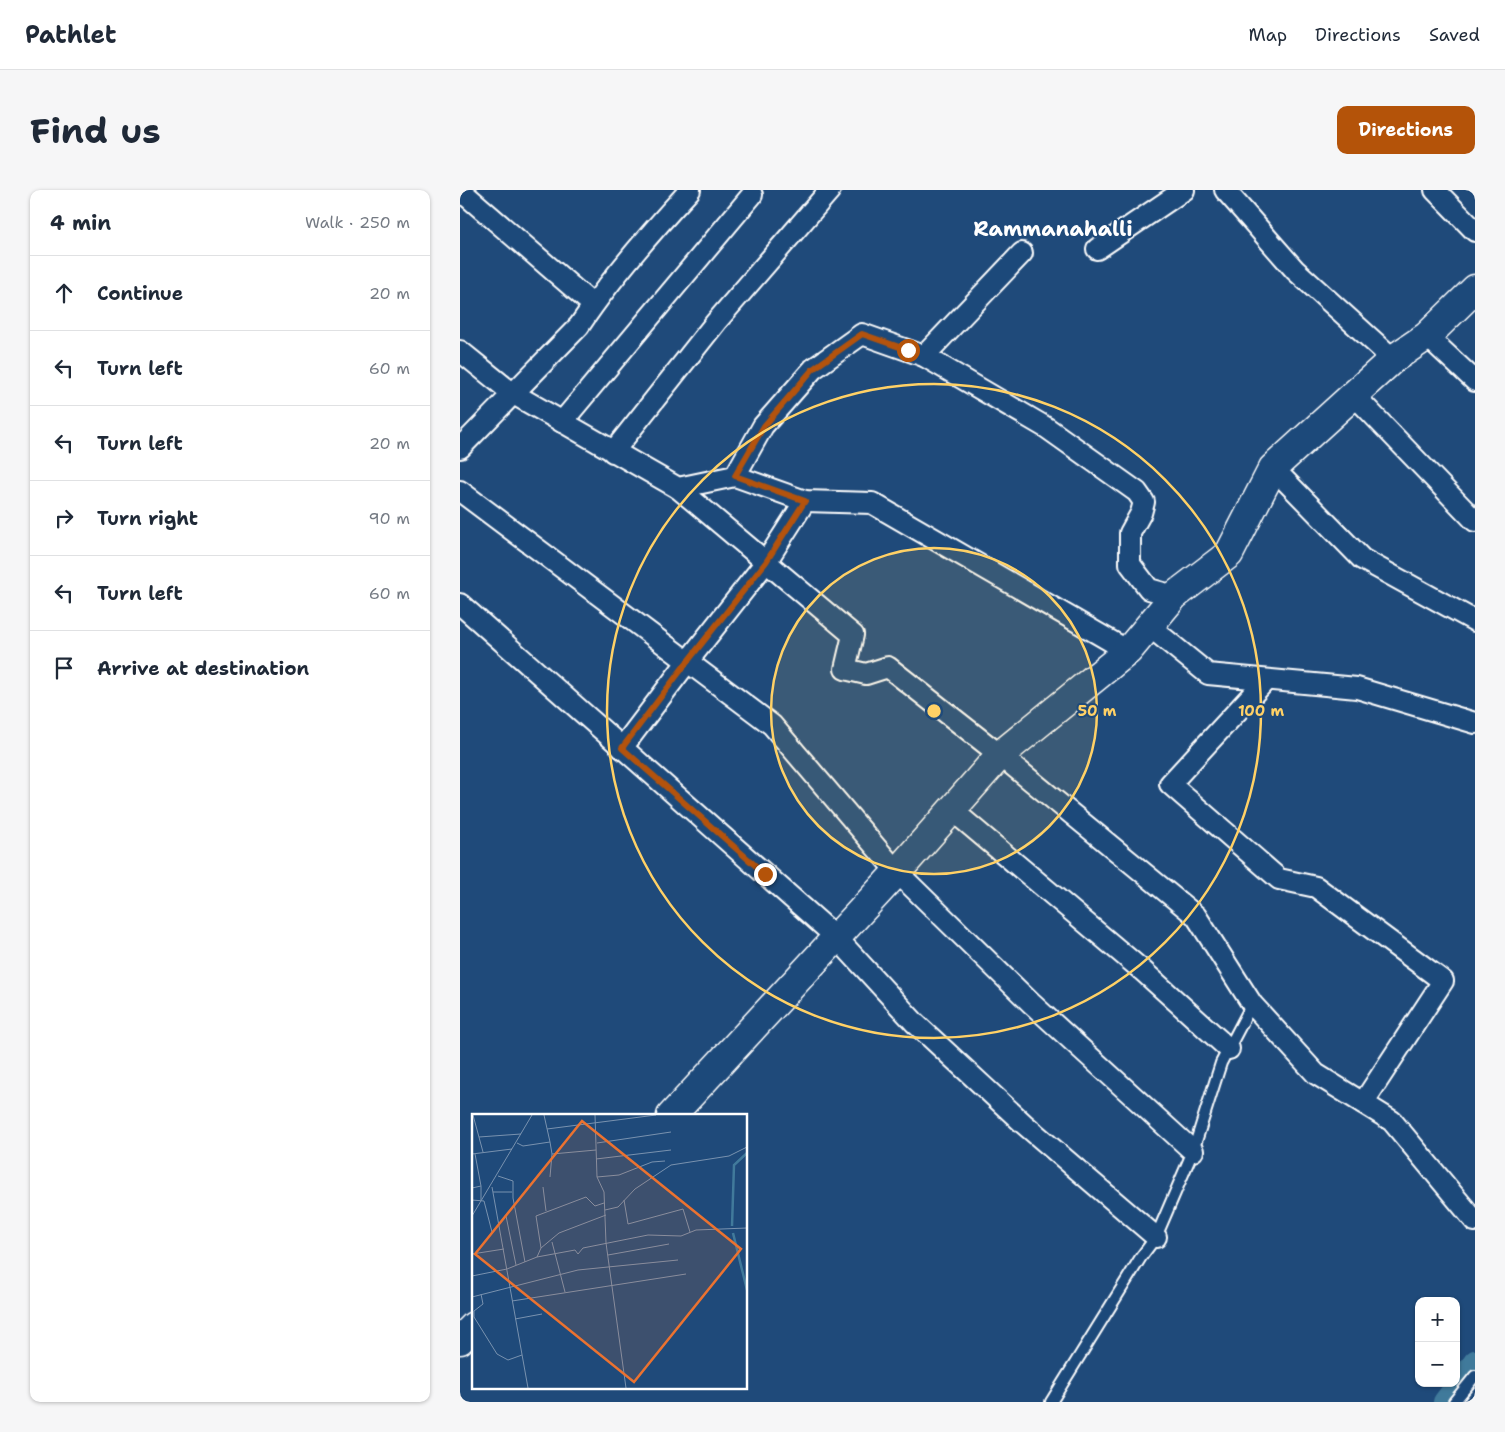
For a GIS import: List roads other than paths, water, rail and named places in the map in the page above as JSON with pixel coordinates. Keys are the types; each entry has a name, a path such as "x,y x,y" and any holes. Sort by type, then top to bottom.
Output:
{"street":[{"path":"460,190 593,305"},
{"path":"460,448 579,326 593,305 690,190"},
{"path":"612,452 716,322 830,190"},
{"path":"1097,249 1184,190"},
{"path":"1225,190 1295,270 1393,360"},
{"path":"1435,190 1475,231"},
{"path":"562,422 752,195"},
{"path":"924,356 1022,253"},
{"path":"673,1114 836,938 1000,755 1128,651 1174,596 1229,554 1273,468 1393,360 1427,336 1475,289"},
{"path":"735,476 764,426 813,369 862,334 924,356 1048,428 1137,492 1144,502 1141,513 1130,533 1130,564 1149,588 1174,596"},
{"path":"1427,336 1475,381"},
{"path":"460,351 512,394 678,488 853,635 845,669 866,674 888,667 1000,755 1196,916 1252,1004 1316,1074 1392,1121 1475,1221"},
{"path":"1354,395 1475,521"},
{"path":"1273,468 1362,558 1475,621"},
{"path":"678,488 735,476 805,501 872,502 1128,651"},
{"path":"460,491 772,725 896,872 1031,1003 1193,1151"},
{"path":"622,748 766,562 805,501"},
{"path":"460,604 836,938 915,1023 1024,1124 1156,1237"},
{"path":"1149,626 1208,674 1357,688 1475,723"},
{"path":"1266,680 1170,784 1279,880 1316,887 1443,981 1364,1103"},
{"path":"952,810 1143,971 1229,1049"},
{"path":"460,1340 472,1328"}],"lane":[{"path":"1051,1402 1141,1257 1156,1237 1193,1151 1221,1063 1252,1004"},
{"path":"1454,1402 1475,1376"}],"waterway":[{"path":"1444,1402 1475,1361"}],"district":[{"name":"Rammanahalli","path":"1053,229"}]}
